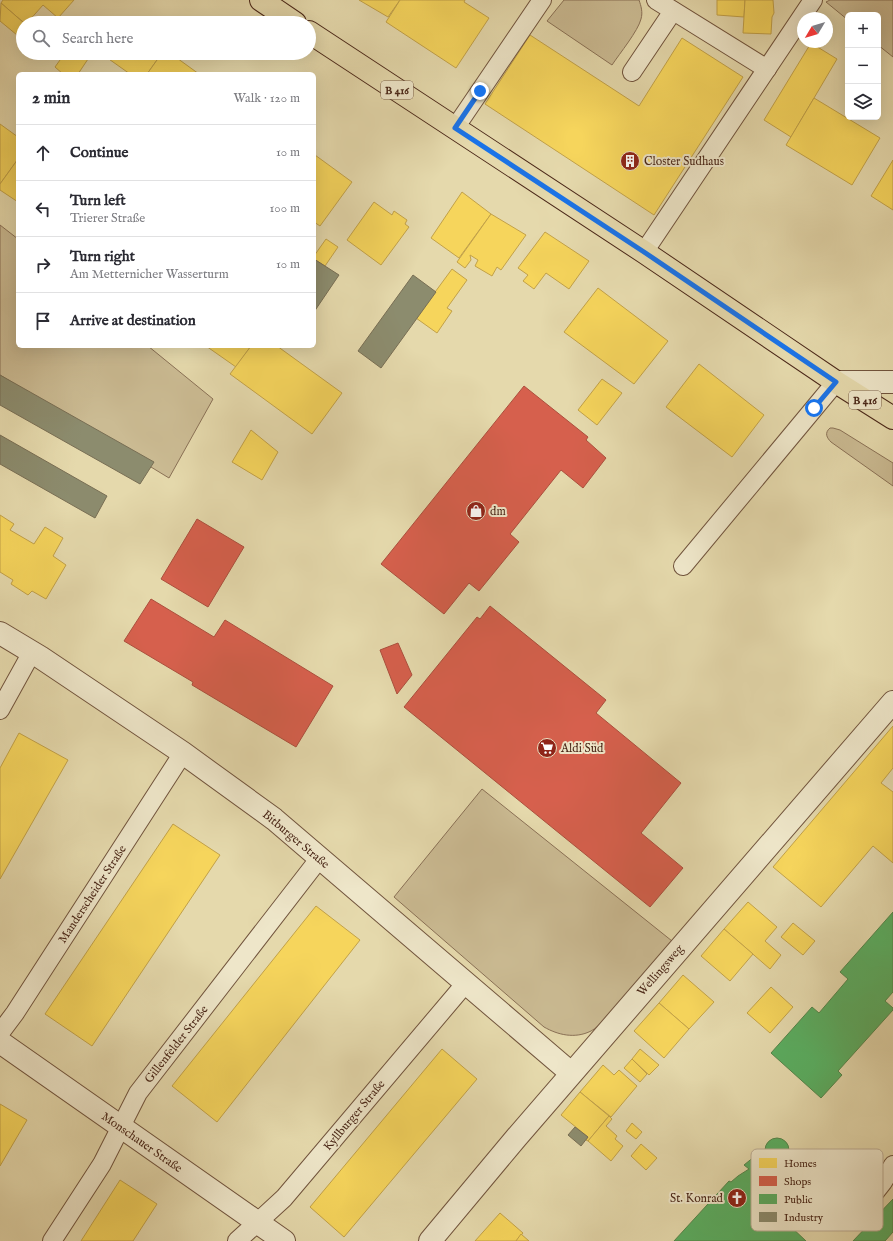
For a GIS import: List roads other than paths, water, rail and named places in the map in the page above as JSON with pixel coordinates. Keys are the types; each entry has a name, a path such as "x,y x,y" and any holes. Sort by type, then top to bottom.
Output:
{"main road":[{"path":"261,0 285,16"},
{"name":"B 416","path":"316,37 644,252 836,382 893,418"}],"street":[{"path":"836,382 893,382"},
{"name":"Bitburger Straße","path":"0,633 32,652 183,753 274,819 465,984 571,1073"},
{"name":"Wellingsweg","path":"430,1241 571,1073 893,702"},
{"name":"Monschauer Straße","path":"0,1042 284,1241"}],"lane":[{"path":"455,128 542,0"},
{"path":"656,0 767,69"},
{"path":"644,252 813,0"},
{"path":"632,72 673,11"},
{"path":"683,566 836,382"},
{"path":"0,710 32,652"},
{"name":"Manderscheider Straße","path":"0,1034 183,753"},
{"name":"Gillenfelder Straße","path":"52,1241 102,1164 138,1092 320,859"},
{"name":"Kyllburger Straße","path":"237,1241 284,1198 465,984"},
{"path":"883,1182 893,1165"}],"place":[{"name":"Closter Sudhaus","path":"630,161"},
{"name":"dm","path":"476,511"},
{"name":"Aldi Süd","path":"547,748"},
{"name":"St. Konrad","path":"737,1198"}]}
